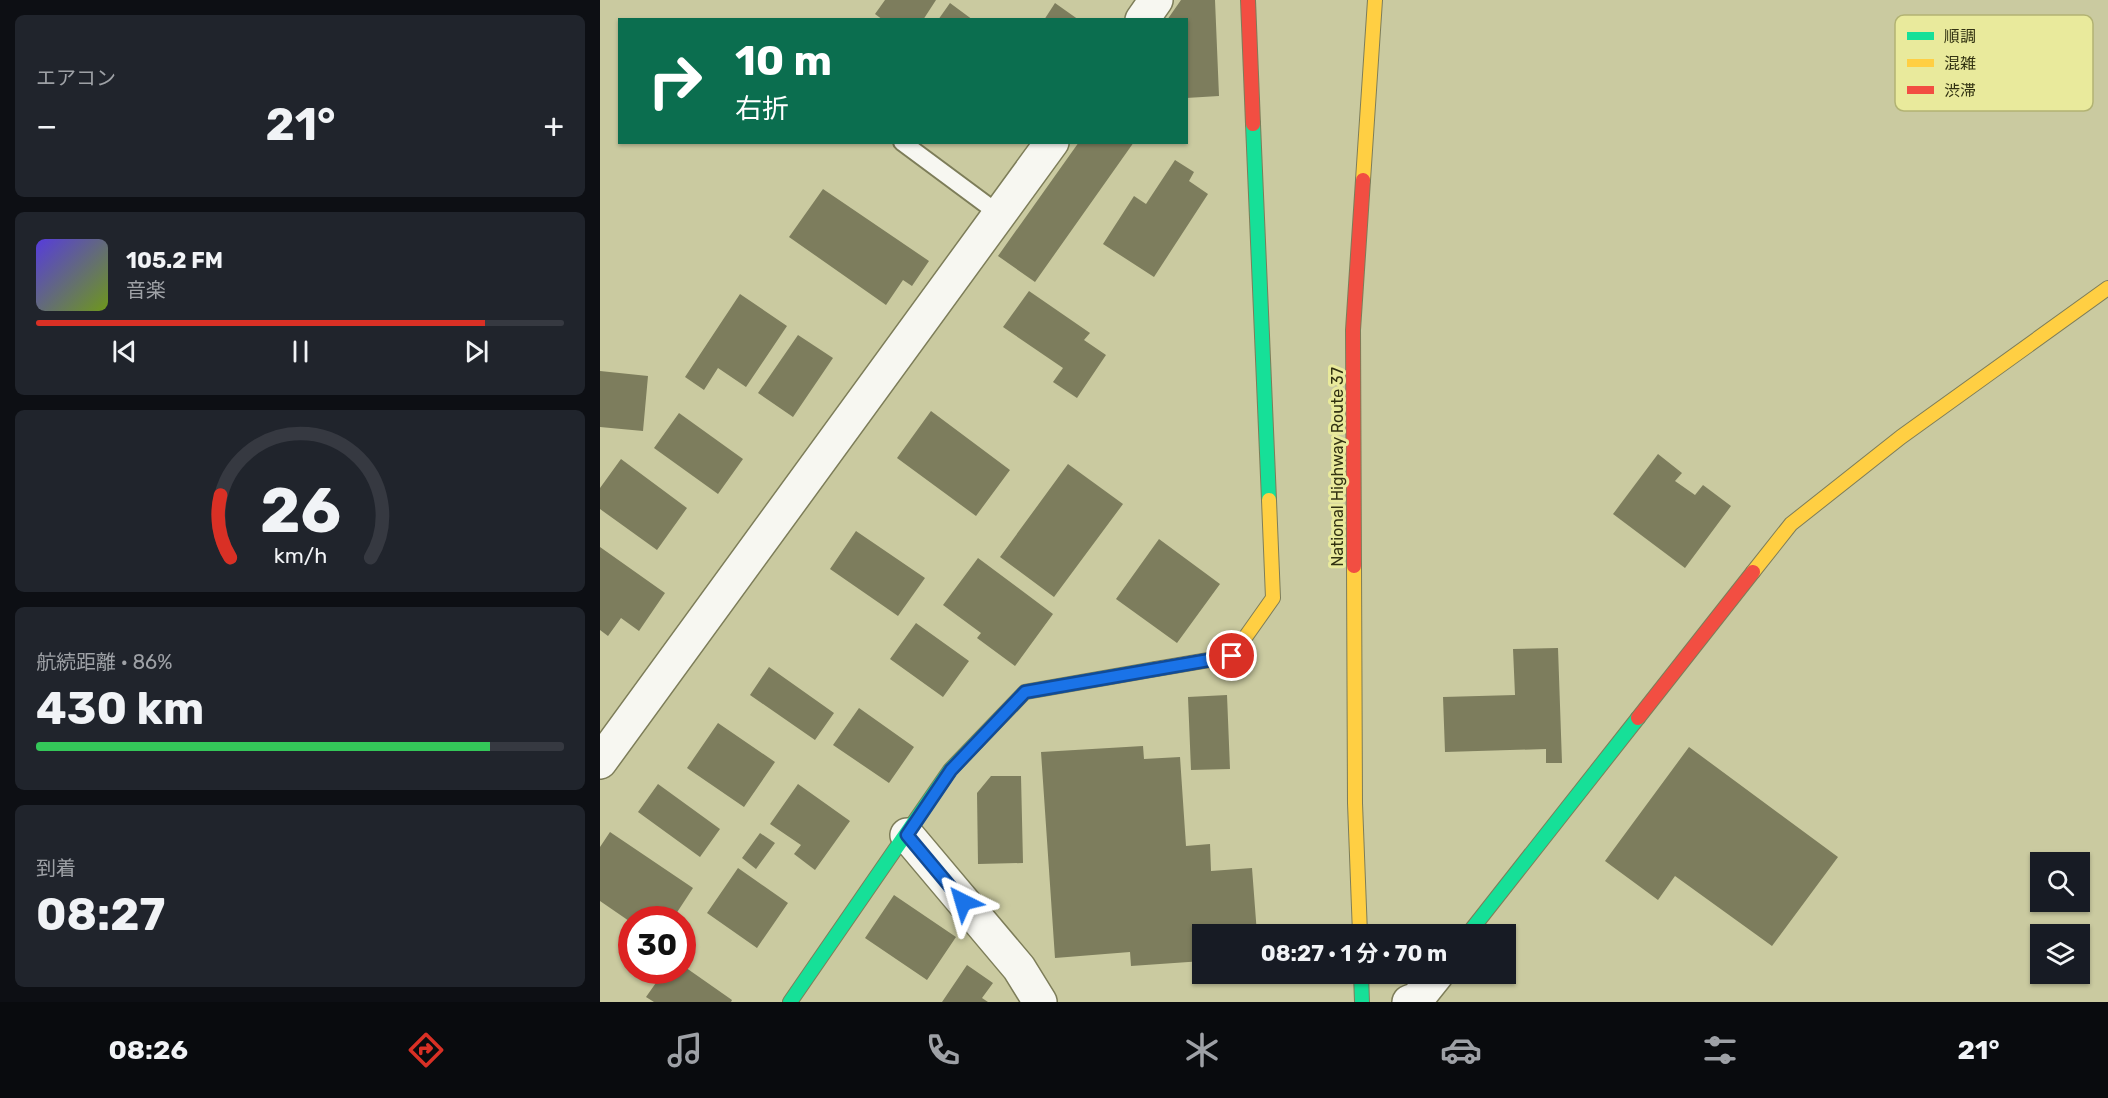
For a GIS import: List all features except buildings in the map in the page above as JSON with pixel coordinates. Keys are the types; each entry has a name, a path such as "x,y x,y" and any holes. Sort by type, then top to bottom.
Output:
{"main road":[{"path":"790,1002 951,770 1025,692 1232,656 1272,598 1248,0"},
{"name":"National Highway Route 37","path":"1360,924 1355,803 1353,330 1375,0"},
{"path":"1476,924 1791,524 1901,437 2108,288"},
{"path":"1361,984 1362,1002"}],"street":[{"path":"1143,18 1156,0"},
{"path":"600,762 1051,144"},
{"path":"907,835 1019,968 1040,1002"},
{"path":"1409,1002 1417,999 1429,984"}],"lane":[{"path":"905,144 999,214"}],"traffic: fast":[{"path":"1253,124 1269,500"},
{"path":"790,1002 950,770 1025,692 1156,669"},
{"path":"1476,924 1638,718"},
{"path":"1361,984 1362,1002"}],"traffic: slow":[{"path":"1363,180 1375,0"},
{"path":"1753,572 1791,524 1901,437 2108,288"},
{"path":"1156,669 1232,656 1273,598 1269,500"},
{"path":"1354,566 1355,803 1360,924"}],"traffic: jam":[{"path":"1248,0 1253,124"},
{"path":"1354,566 1353,330 1363,180"},
{"path":"1638,718 1753,572"}],"route":[{"path":"963,902 907,835 951,770 1025,692 1232,656"}]}
